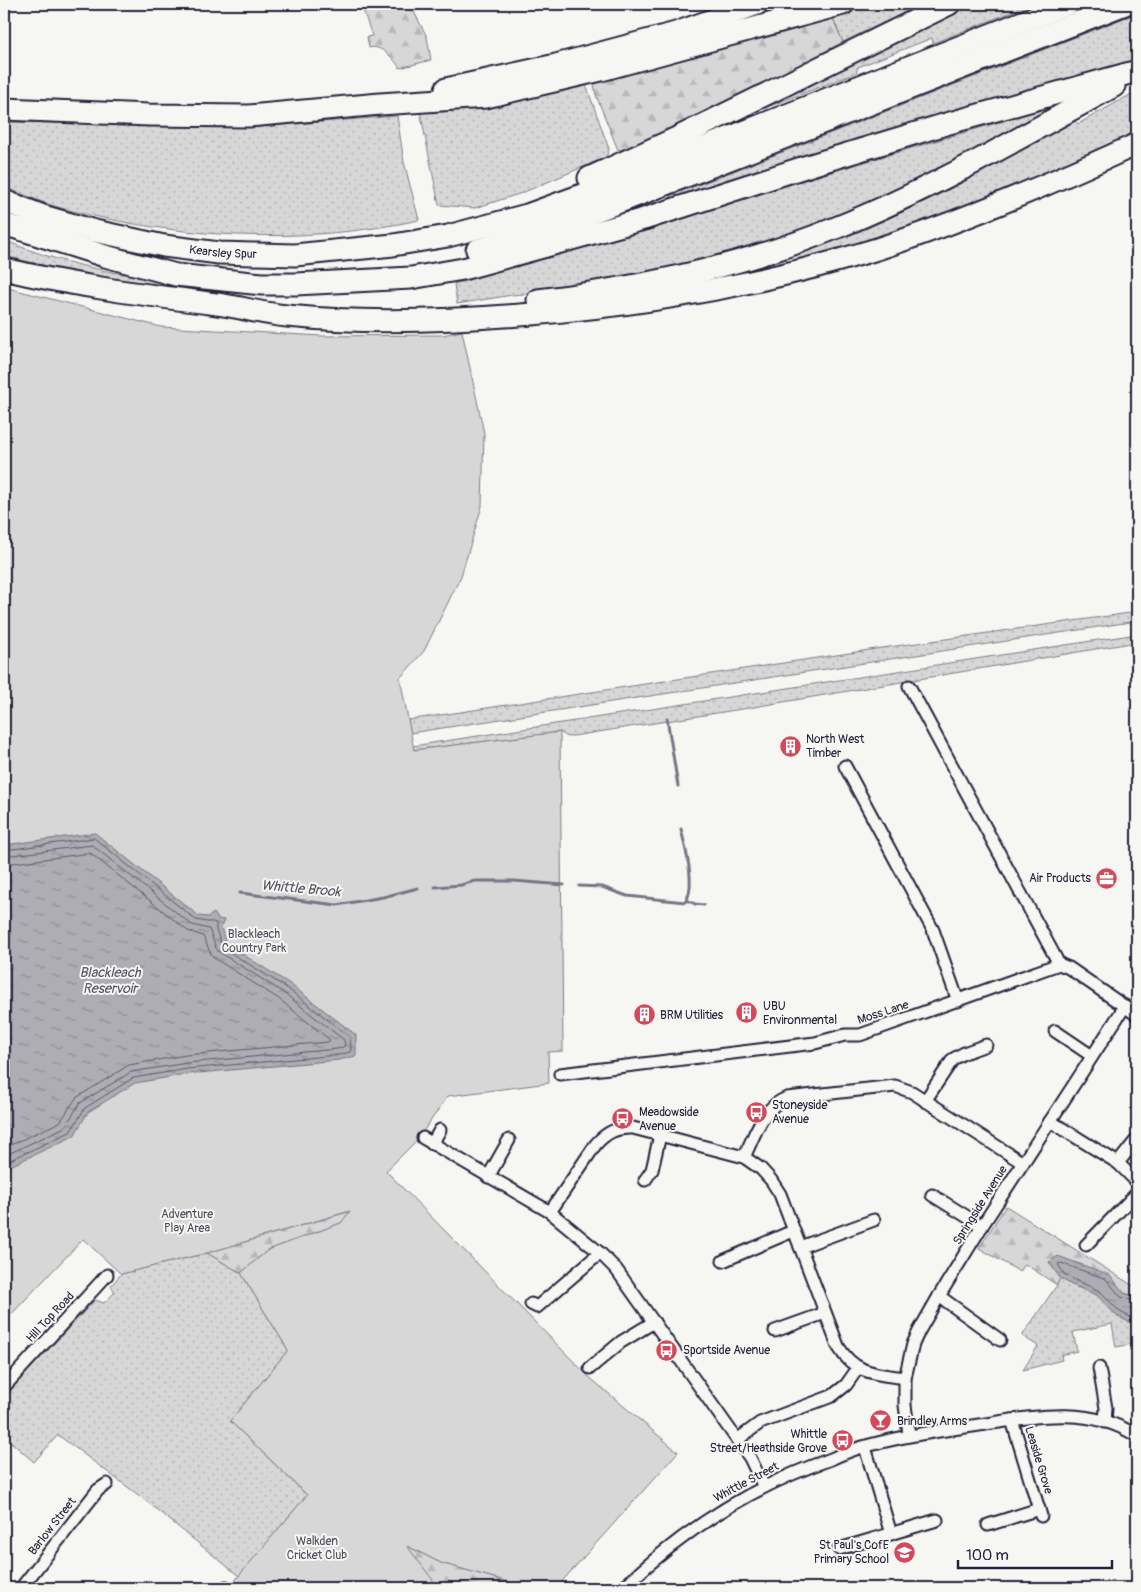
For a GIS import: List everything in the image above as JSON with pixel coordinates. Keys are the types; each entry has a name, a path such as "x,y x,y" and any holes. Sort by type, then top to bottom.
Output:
{"highway":[{"path":"380,104 556,64 667,36 757,4"},
{"path":"4,109 149,116 249,116 486,97 601,70 842,4"},
{"path":"448,236 564,190 681,136 949,4"},
{"path":"448,236 527,215 612,184 1068,4"},
{"path":"127,261 260,273 314,275 392,268 452,257 538,232 625,200 1125,4"},
{"path":"4,224 86,250 176,275 262,284 324,284 402,279 463,269 644,219 937,127 1137,72"},
{"path":"238,307 379,308 477,306 602,292 670,278 788,246 837,228 955,173 1137,72"},
{"path":"4,270 85,286 238,307 283,316 308,318 399,321 493,318 583,310 743,284 810,268 877,248 977,213 1054,182 1137,144"},
{"name":"Kearsley Spur","path":"4,201 43,216 95,232 164,246 219,253 295,255 393,245 448,236"}],"street":[{"path":"909,686 1060,964 1069,968 1137,1015"},
{"path":"845,766 933,930 958,1001"},
{"name":"Moss Lane","path":"560,1074 815,1043 845,1035 860,1035 1060,964"},
{"name":"Springside Avenue","path":"909,1436 905,1405 905,1378 913,1344 939,1296 982,1226 1125,1006"},
{"path":"1055,1031 1092,1056"},
{"path":"925,1101 953,1059 964,1052 981,1050"},
{"path":"744,1157 764,1116 781,1100 895,1086 912,1092 1023,1163"},
{"path":"1050,1121 1118,1163 1137,1182"},
{"path":"550,1212 596,1144 610,1132 624,1128 744,1157 761,1169 776,1187 843,1355 858,1368 874,1374 905,1378"},
{"path":"440,1130 427,1141 550,1212 600,1253 616,1269 737,1440 752,1463 764,1487"},
{"path":"645,1180 652,1170 660,1136"},
{"path":"1118,1163 1137,1139"},
{"path":"488,1177 509,1140"},
{"path":"1086,1245 1137,1193"},
{"path":"934,1200 982,1226"},
{"path":"800,1247 874,1220"},
{"path":"723,1261 793,1231"},
{"path":"531,1304 537,1307 600,1253"},
{"name":"Hill Top Road","path":"4,1387 99,1291 107,1275"},
{"path":"939,1296 1000,1340"},
{"path":"775,1331 825,1313"},
{"path":"590,1368 621,1342 654,1322"},
{"path":"737,1440 760,1423 832,1396 846,1385 858,1368"},
{"path":"1099,1368 1106,1408 1105,1422"},
{"name":"Whittle Street","path":"623,1588 656,1558 720,1512 764,1487 810,1466 864,1446 909,1436 1046,1415 1069,1415 1105,1422 1119,1426 1137,1436"},
{"name":"Leaside Grove","path":"988,1523 1040,1512 1012,1420"},
{"path":"864,1446 891,1534"},
{"name":"Barlow Street","path":"21,1588 98,1490 107,1484"},
{"path":"839,1549 937,1520"}],"green space":[{"path":"361,4 410,4 427,37 431,60 400,68 382,50 374,47 369,48 367,37 372,36"},
{"path":"872,4 922,4 843,42 831,15"},
{"path":"964,4 1032,4 933,43 932,38 858,67 856,73 718,126"},
{"path":"1137,13 1137,63 671,199 670,196"},
{"path":"831,15 843,42 735,98 627,148 618,150 596,95 594,85 599,80"},
{"path":"585,82 609,149 606,157 522,193 475,208 439,205 420,111"},
{"path":"1137,91 1137,137 987,203 836,251 727,278 725,275 800,253 872,225 1000,162 1075,121 1078,124"},
{"path":"1047,108 1054,109 919,184 760,247 585,288 512,295 457,304 454,284"},
{"path":"397,116 404,162 419,220 375,228 286,235 241,235 197,232 152,227 65,209 4,187 4,122 258,127"},
{"path":"4,240 29,250 82,266 136,277 217,288 218,290 152,286 64,270 4,256"},
{"name":"Blackleach Country Park","path":"4,287 161,327 322,336 443,335 462,331 484,433 482,506 461,576 424,651 400,678 414,750 560,732 563,1051 548,1052 549,1083 448,1096 417,1140 386,1171 588,1376 678,1452 556,1588 530,1588 441,1563 407,1546 439,1588 237,1588 232,1584 307,1495 230,1421 288,1350 241,1273 268,1250 341,1223 350,1211 207,1253 121,1274 83,1239 4,1322"},
{"path":"1137,612 1137,621 410,733 408,720 889,647"},
{"path":"1137,634 1137,642 567,737 560,732 414,750 413,746"},
{"path":"1006,1206 1137,1287 1137,1297 1124,1293 1109,1275 1049,1262 1060,1278 1057,1285 1025,1264 1020,1272 979,1248"},
{"path":"351,1211 341,1223 268,1250 241,1273 207,1253"},
{"path":"207,1253 241,1273 288,1350 230,1421 307,1495 239,1576 141,1497 58,1435 34,1462 4,1436 4,1397 95,1300 104,1303 115,1292 111,1286 121,1274"},
{"path":"1060,1278 1097,1295 1117,1316 1137,1326 1137,1362 1133,1344 1116,1347 1112,1324 1073,1332 1077,1351 1061,1355 1062,1360 1023,1370 1038,1346 1022,1336"},
{"path":"405,1545 441,1563 530,1588 439,1588"}],"water":[{"name":"Blackleach Reservoir","path":"95,833 199,916 208,917 214,913 218,919 224,920 221,928 226,944 290,984 356,1035 356,1056 339,1060 188,1074 135,1083 88,1112 74,1136 4,1169 4,843 12,844"},
{"path":"1058,1256 1110,1275 1124,1293 1137,1297 1137,1326 1117,1316 1097,1295 1060,1278 1049,1262"}],"waterway":[{"path":"667,718 678,786"},
{"name":"Whittle Brook","path":"579,886 602,887 627,896 685,902 690,887 690,877 681,829"},
{"name":"Whittle Brook","path":"435,887 461,885 475,881 514,881 564,885"},
{"name":"Whittle Brook","path":"240,893 337,905 383,897 418,888"},
{"path":"687,900 695,904 704,905"}],"place":[{"name":"North West Timber","path":"790,746"},
{"name":"Air Products","path":"1107,878"},
{"name":"UBU Environmental","path":"747,1013"},
{"name":"BRM Utilities","path":"644,1015"},
{"name":"Stoneyside Avenue","path":"756,1112"},
{"name":"Meadowside Avenue","path":"623,1119"},
{"name":"Sportside Avenue","path":"667,1350"},
{"name":"Brindley Arms","path":"881,1421"},
{"name":"Whittle Street/Heathside Grove","path":"843,1441"},
{"name":"St Paul's CofE Primary School","path":"905,1552"}],"park label":[{"name":"Adventure Play Area","path":"187,1221"},
{"name":"Walkden Cricket Club","path":"317,1548"}]}
